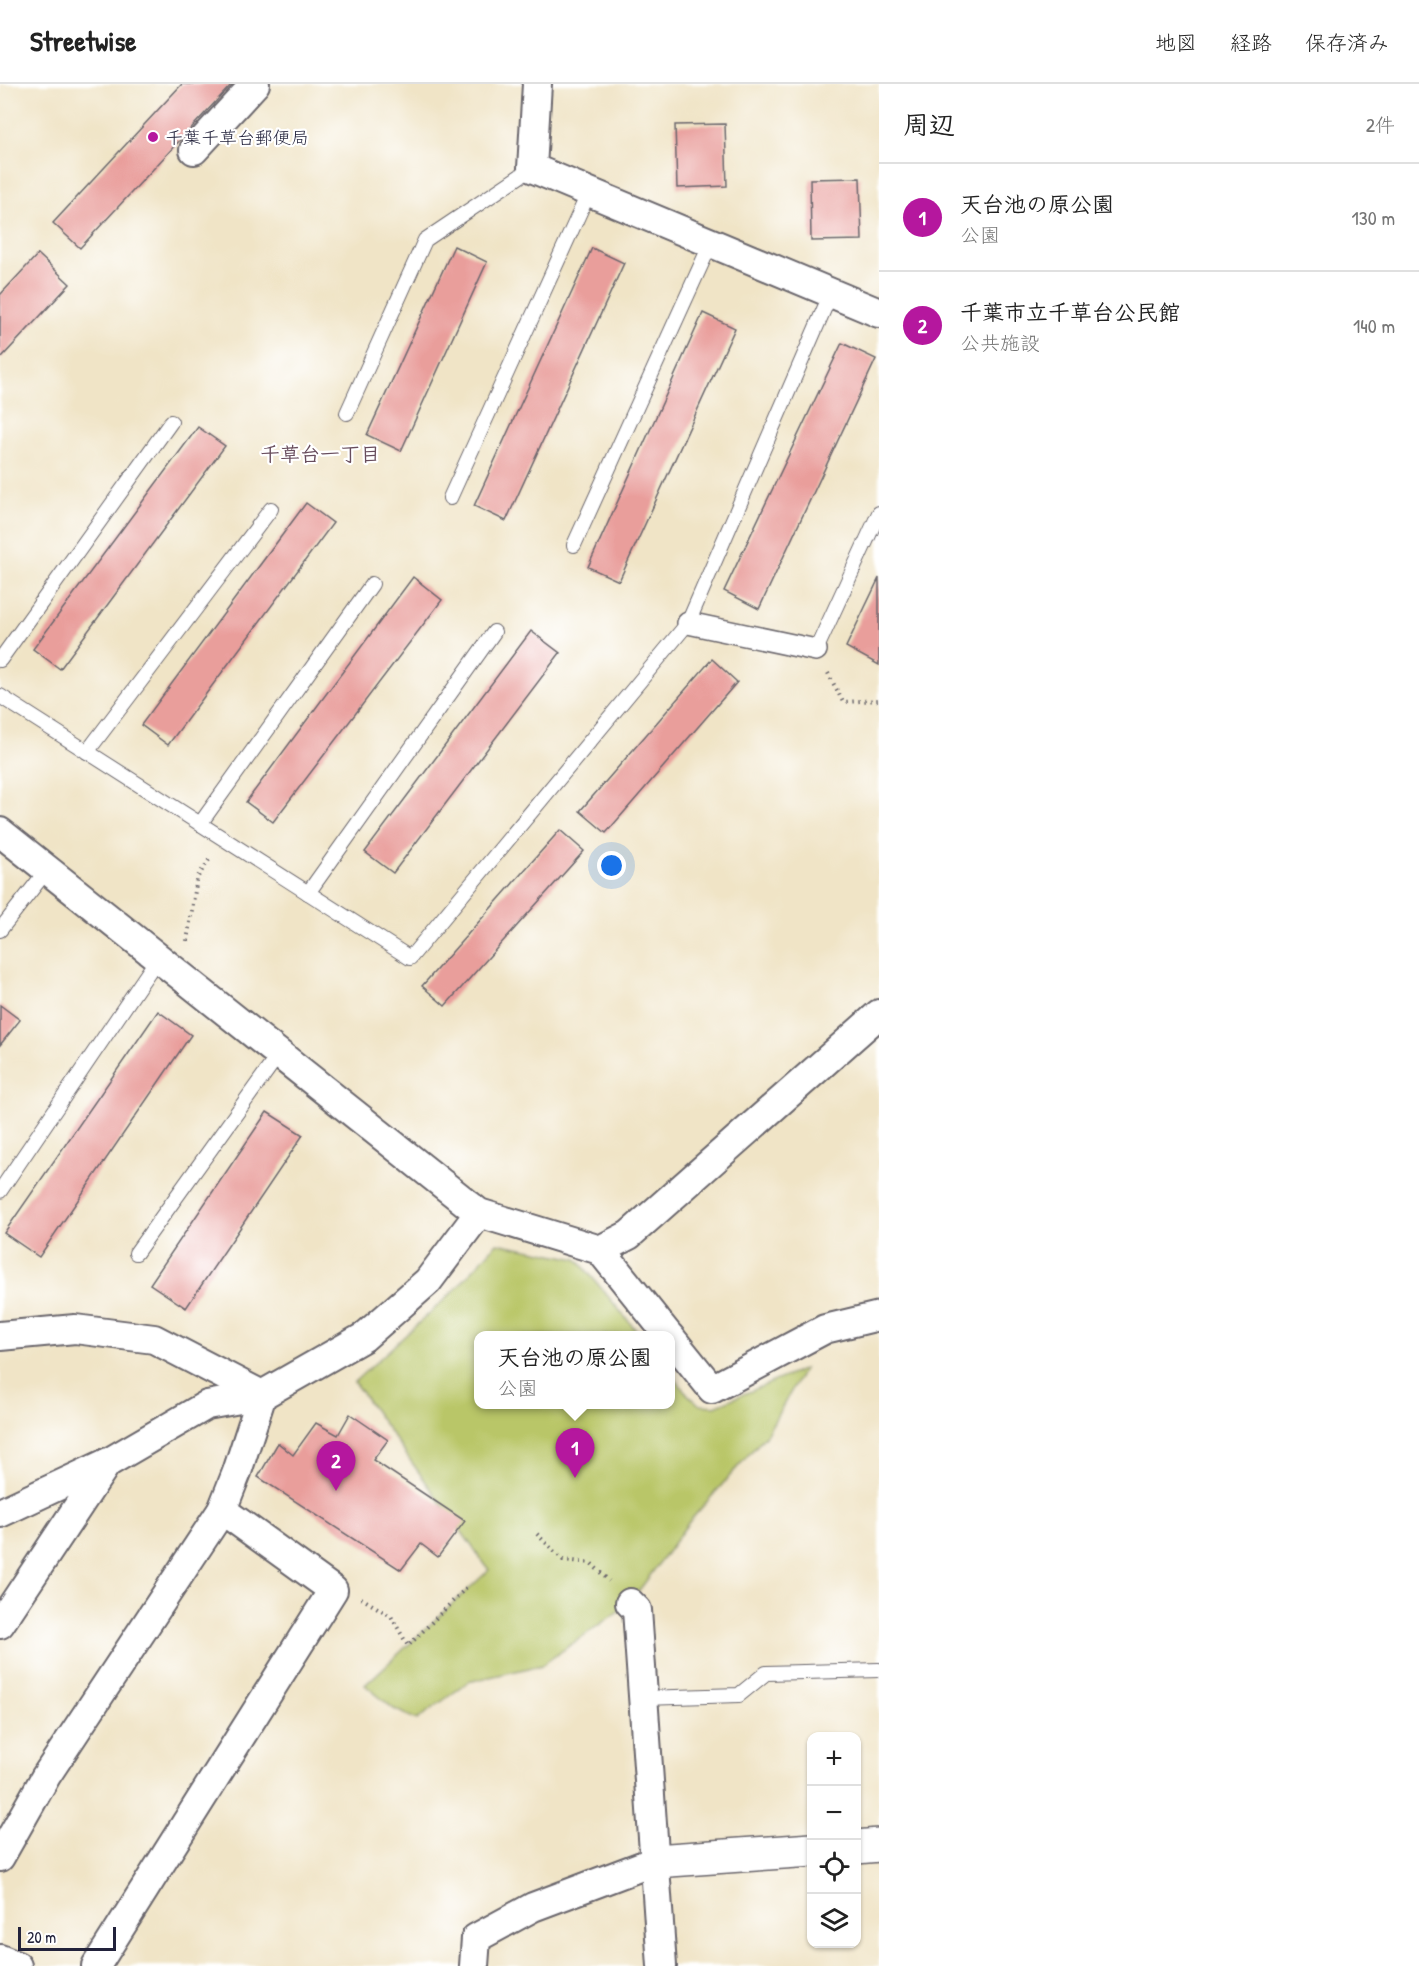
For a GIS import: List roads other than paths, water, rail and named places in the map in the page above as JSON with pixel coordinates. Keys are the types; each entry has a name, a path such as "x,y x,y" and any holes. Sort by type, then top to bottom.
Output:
{"street":[{"path":"194,150 255,84"},
{"path":"537,84 532,168 879,313"},
{"path":"688,623 816,650"},
{"path":"0,832 479,1212 600,1250 665,1331"},
{"path":"600,1250 629,1235 879,1014"},
{"path":"0,1513 109,1462 207,1405 262,1395 364,1337 428,1281 479,1212"},
{"path":"675,1343 712,1389 825,1329 879,1316"},
{"path":"0,1336 75,1329 154,1339 262,1395"},
{"path":"0,1857 46,1776 222,1510 262,1395"},
{"path":"0,1624 109,1462"},
{"path":"96,1966 333,1590 222,1510"},
{"path":"630,1603 637,1610 662,1966"},
{"path":"861,1847 879,1845"},
{"path":"474,1966 476,1938 533,1907 656,1861 807,1850"},
{"path":"0,1959 17,1966"}],"lane":[{"path":"347,413 424,240 532,168"},
{"path":"450,498 589,192"},
{"path":"574,545 711,243"},
{"path":"0,696 410,958 688,623 831,293"},
{"path":"0,660 171,422"},
{"path":"87,752 271,509"},
{"path":"816,650 879,513"},
{"path":"200,824 372,584"},
{"path":"309,893 494,632"},
{"path":"0,930 47,870"},
{"path":"0,1191 158,958"},
{"path":"136,1253 279,1054"},
{"path":"644,1698 739,1695 766,1674 879,1670"}],"place":[{"name":"千葉千草台郵便局","path":"153,137"},
{"name":"天台池の原公園","path":"575,1478"},
{"name":"千葉市立千草台公民館","path":"336,1491"}],"district":[{"name":"千草台一丁目","path":"320,453"}]}
